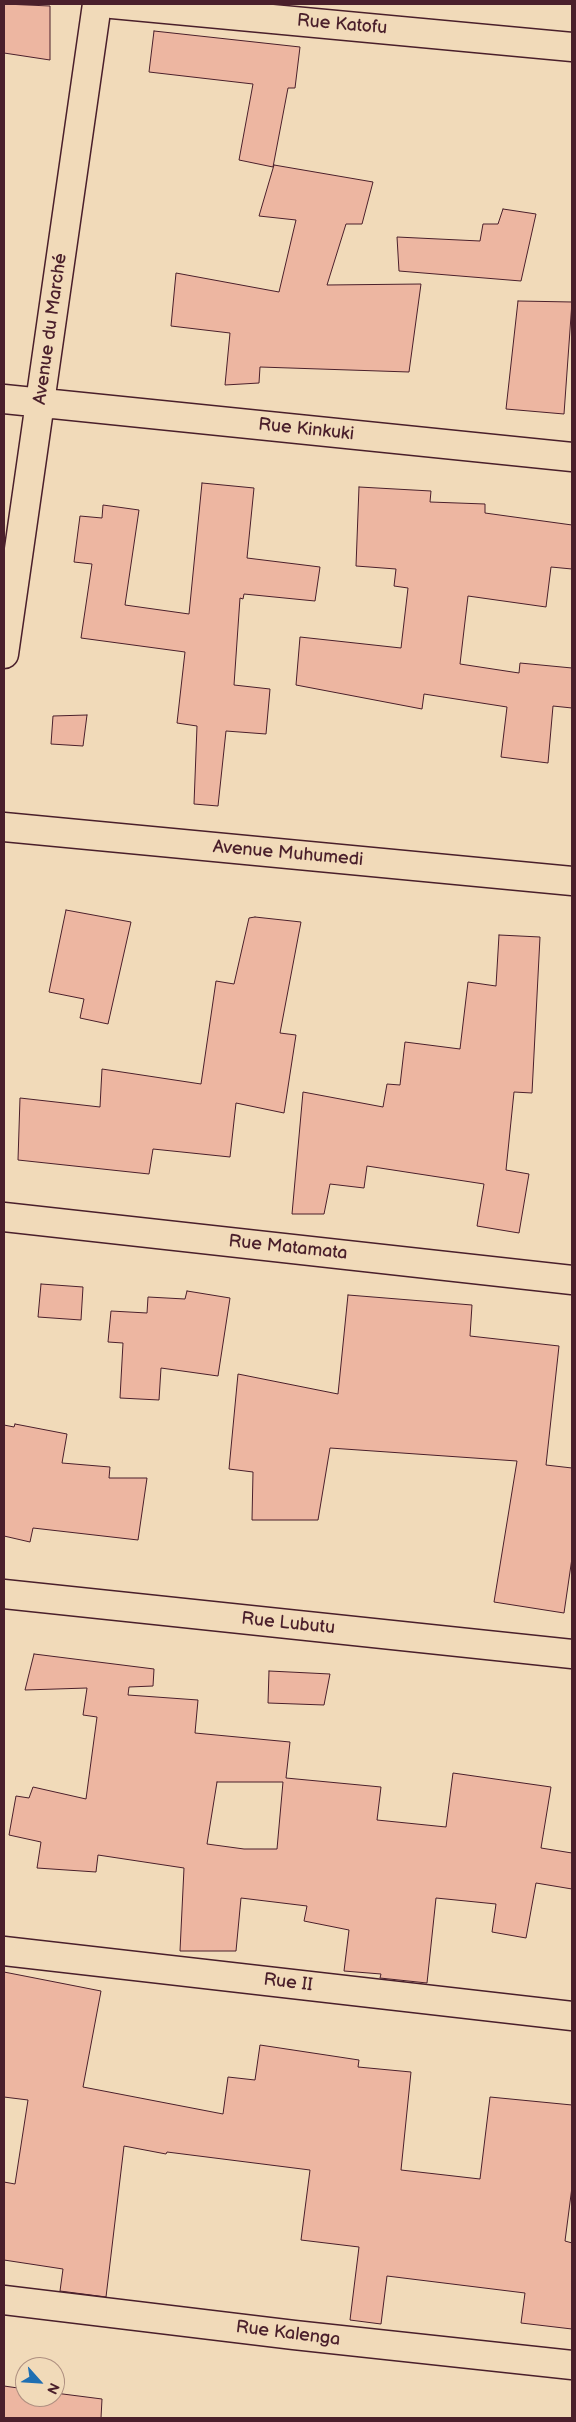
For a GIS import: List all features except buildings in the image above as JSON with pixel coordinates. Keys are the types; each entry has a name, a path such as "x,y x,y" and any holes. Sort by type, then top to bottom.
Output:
{"street":[{"name":"Avenue du Marché","path":"4,654 96,4"},
{"name":"Rue Katofu","path":"112,4 572,47"},
{"name":"Rue Kinkuki","path":"4,399 572,457"},
{"name":"Avenue Muhumedi","path":"4,827 572,881"},
{"name":"Rue Matamata","path":"4,1217 572,1280"},
{"name":"Rue Lubutu","path":"4,1594 572,1654"},
{"name":"Rue II","path":"4,1951 572,2016"},
{"name":"Rue Kalenga","path":"4,2300 294,2335 572,2365"}]}
